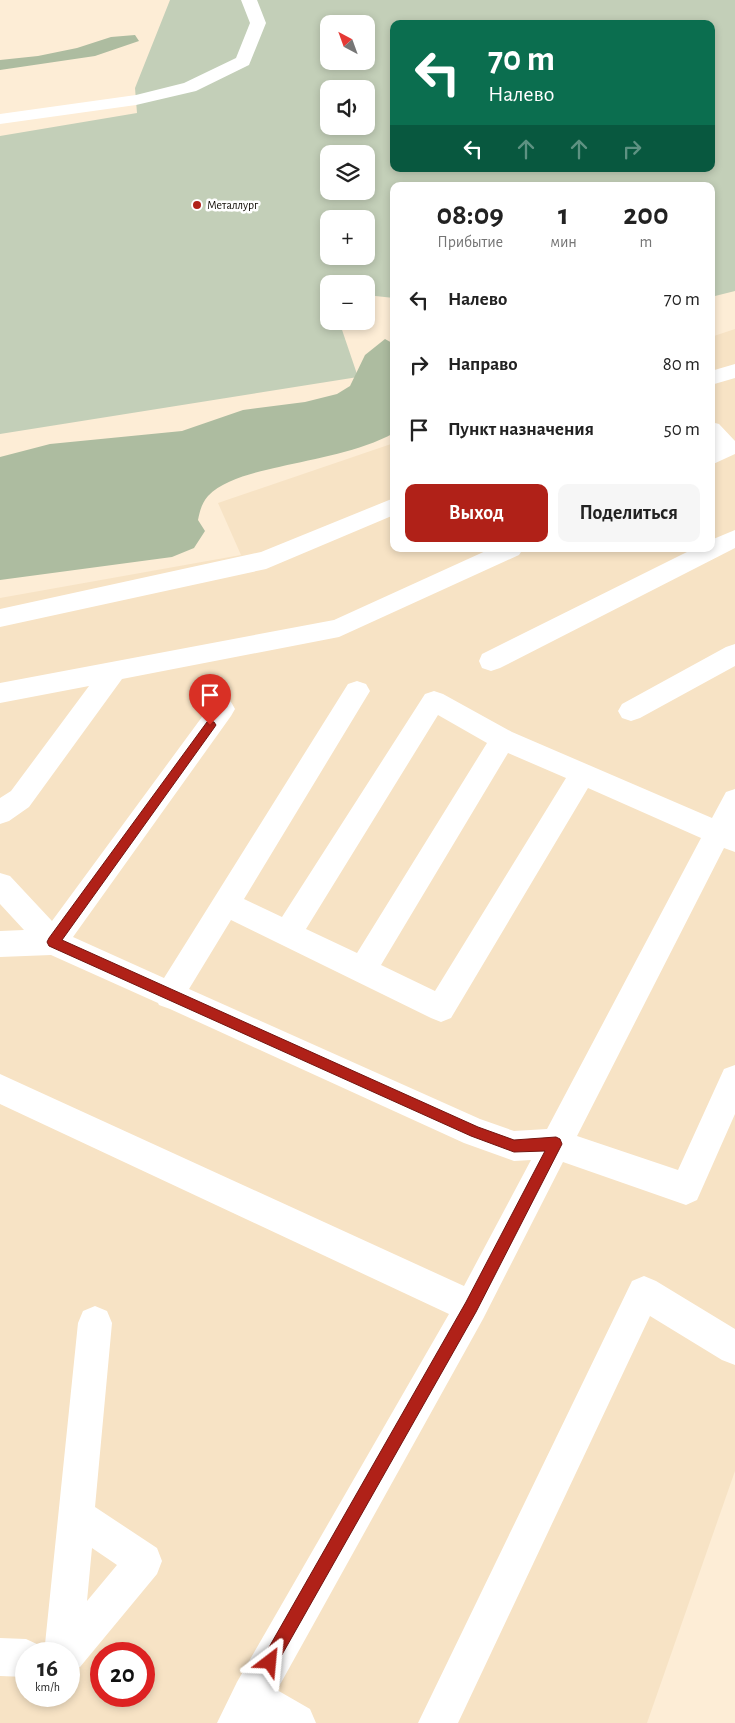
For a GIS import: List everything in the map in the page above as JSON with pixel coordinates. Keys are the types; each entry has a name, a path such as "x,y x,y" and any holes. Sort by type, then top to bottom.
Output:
{"lane":[{"path":"0,119 136,100 190,87 243,60 258,23 249,0"},
{"path":"715,377 735,371"},
{"path":"715,436 725,453"},
{"path":"0,618 266,560 390,508"},
{"path":"715,548 735,538"},
{"path":"0,693 339,628 504,552"},
{"path":"491,661 707,552"},
{"path":"630,711 735,654"},
{"path":"0,813 20,799 115,670"},
{"path":"170,996 357,691"},
{"path":"287,934 434,701 503,739 726,836"},
{"path":"53,942 222,709"},
{"path":"362,970 503,739"},
{"path":"226,904 441,1008 582,774"},
{"path":"296,1723 244,1709 471,1307 556,1144 726,836 735,800"},
{"path":"0,885 53,942 475,1132 514,1146 556,1144 686,1189 735,1078"},
{"path":"0,944 53,942"},
{"path":"0,1090 471,1307"},
{"path":"438,1723 644,1292 734,1348"},
{"path":"64,1642 94,1323"},
{"path":"76,1516 144,1561 77,1642"},
{"path":"0,1657 15,1658"}],"shaded area":[{"path":"735,329 735,1471 647,1723 0,1723 0,598 241,555 218,503 390,444 390,552 715,552 715,336"}],"green space":[{"name":"Металлург","path":"170,0 735,0 735,291 715,296 715,182 390,182 390,298 375,296 375,275 320,275 320,330 342,330 358,377 0,434 0,136 137,113 135,88"},
{"path":"135,35 139,41 95,56 0,70 0,60 38,56 77,48 111,37"},
{"path":"385,339 390,342 390,435 352,450 251,474 223,485 208,496 200,510 198,520 205,531 194,548 172,557 0,580 0,457 50,444 182,431 243,410 305,402 337,394 350,386 365,355"}],"place":[{"name":"Металлург","path":"197,205"}],"route":[{"path":"210,725 53,942 475,1132 514,1146 556,1144 471,1307 270,1662"}]}
